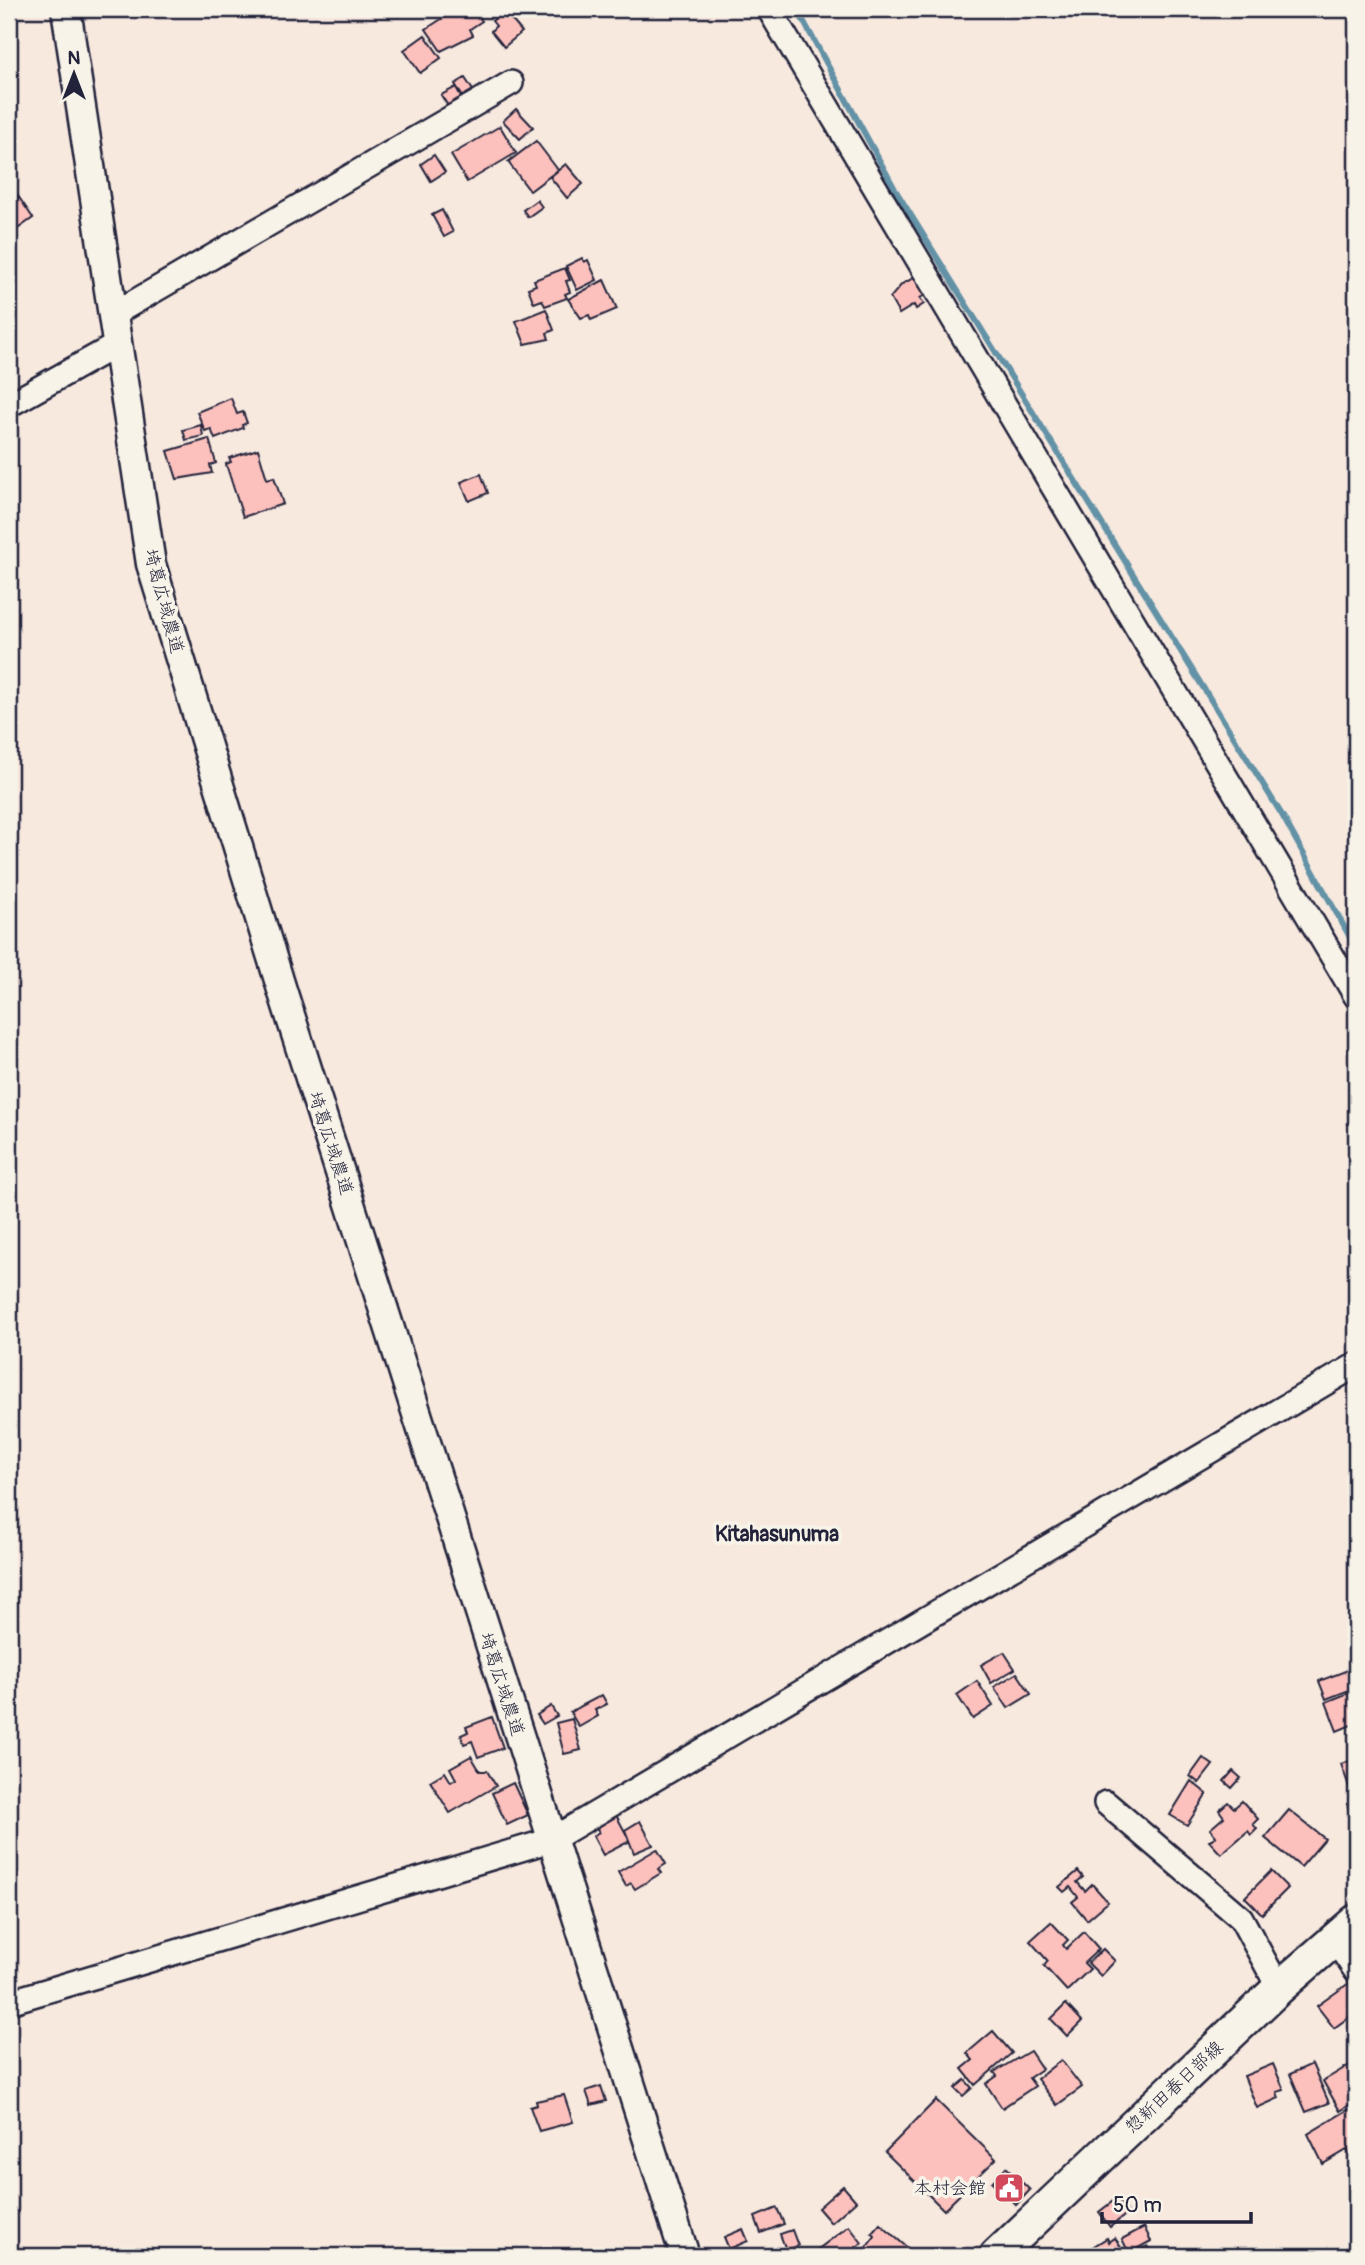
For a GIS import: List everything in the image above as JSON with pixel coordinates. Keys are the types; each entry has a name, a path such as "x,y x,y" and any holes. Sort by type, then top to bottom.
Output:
{"main road":[{"name":"惣新田春日部線","path":"996,2256 1279,1988 1346,1931"}],"street":[{"name":"埼葛広域農道","path":"66,9 151,564 551,1840 685,2256"},
{"path":"769,9 1356,996"},
{"path":"112,315 511,83"},
{"path":"9,405 118,344"},
{"path":"9,2002 551,1840 1356,1365"},
{"path":"1106,1803 1241,1918 1279,1988"},
{"path":"1346,1931 1356,1971"}],"building":[{"path":"457,9 474,9 482,21 470,29 473,35 441,51 426,29"},
{"path":"504,11 522,32 504,47 491,31 496,26 492,21"},
{"path":"425,35 441,58 420,73 404,50"},
{"path":"465,78 474,92 464,99 455,84"},
{"path":"456,87 462,99 448,106 441,95"},
{"path":"516,109 533,127 520,139 503,121"},
{"path":"500,126 516,153 467,182 451,155"},
{"path":"536,141 558,170 530,191 508,162"},
{"path":"434,155 445,172 431,181 421,164"},
{"path":"566,164 583,184 567,198 550,177"},
{"path":"18,196 33,218 9,235 9,202"},
{"path":"537,200 542,207 528,217 523,210"},
{"path":"442,210 453,232 444,237 432,215"},
{"path":"582,258 584,262 588,260 597,280 577,290 566,266"},
{"path":"565,268 570,280 566,281 570,292 565,294 567,298 545,306 542,300 534,303 528,288 536,285 534,280"},
{"path":"917,276 927,294 920,298 924,304 916,309 914,305 899,314 890,298 902,284"},
{"path":"604,280 617,309 591,320 589,315 581,318 568,299"},
{"path":"546,309 554,330 547,333 549,339 525,344 516,321"},
{"path":"231,398 237,414 243,412 247,423 242,425 243,428 215,439 211,429 205,431 197,412"},
{"path":"201,425 203,436 186,440 183,430"},
{"path":"209,439 216,463 210,465 212,473 177,479 168,451"},
{"path":"258,449 267,479 274,477 283,504 243,517 226,464 231,462 229,458"},
{"path":"481,474 488,493 469,501 461,482"},
{"path":"1004,1652 1015,1669 991,1683 981,1665"},
{"path":"1348,1670 1355,1688 1326,1699 1319,1681"},
{"path":"1017,1673 1031,1694 1008,1708 994,1687"},
{"path":"977,1681 993,1706 973,1719 957,1695"},
{"path":"1356,1690 1356,1723 1337,1731 1326,1702"},
{"path":"602,1695 607,1704 595,1710 598,1716 579,1727 570,1712"},
{"path":"551,1706 557,1716 543,1724 537,1715"},
{"path":"492,1717 503,1748 478,1757 472,1741 464,1744 461,1735 468,1732 466,1727"},
{"path":"572,1719 581,1750 564,1754 556,1723"},
{"path":"471,1756 480,1771 487,1771 496,1786 450,1813 430,1781 445,1772 451,1782 456,1779 450,1768"},
{"path":"1203,1758 1213,1765 1199,1783 1190,1776"},
{"path":"1356,1759 1356,1791 1351,1792 1341,1764"},
{"path":"1233,1771 1241,1778 1232,1788 1224,1781"},
{"path":"1191,1781 1207,1794 1187,1825 1170,1815"},
{"path":"513,1783 528,1815 507,1825 492,1793"},
{"path":"1242,1801 1258,1819 1253,1824 1257,1829 1251,1835 1248,1831 1221,1854 1209,1841 1216,1836 1210,1829 1224,1817 1219,1810 1228,1802 1234,1808"},
{"path":"1356,1801 1356,1831 1347,1804"},
{"path":"1289,1810 1325,1839 1301,1867 1265,1838"},
{"path":"616,1815 630,1841 603,1855 593,1836 599,1832 595,1825"},
{"path":"640,1821 653,1845 634,1853 625,1830"},
{"path":"657,1849 666,1864 658,1869 661,1873 635,1889 631,1883 626,1886 618,1872"},
{"path":"1078,1871 1083,1877 1077,1882 1085,1891 1092,1884 1108,1902 1087,1920 1072,1902 1078,1897 1070,1887 1064,1892 1059,1887"},
{"path":"1271,1871 1288,1888 1262,1914 1245,1897"},
{"path":"1051,1922 1068,1940 1063,1945 1066,1949 1084,1932 1099,1949 1084,1963 1090,1969 1067,1991 1044,1966 1048,1961 1030,1941"},
{"path":"1103,1949 1115,1961 1101,1976 1088,1963"},
{"path":"1349,1983 1356,1992 1356,2012 1334,2028 1317,2006"},
{"path":"1066,2004 1082,2021 1067,2036 1051,2019"},
{"path":"993,2031 1012,2053 975,2085 962,2069 973,2060 967,2053"},
{"path":"1030,2051 1042,2069 1029,2078 1035,2086 1002,2108 986,2084 997,2076 994,2072"},
{"path":"1061,2060 1082,2087 1057,2105 1037,2079"},
{"path":"1356,2061 1356,2101 1340,2111 1323,2081"},
{"path":"1273,2064 1284,2090 1277,2092 1279,2098 1257,2108 1244,2076"},
{"path":"1312,2064 1329,2103 1306,2112 1290,2074"},
{"path":"965,2080 972,2088 963,2096 955,2088"},
{"path":"601,2086 606,2101 591,2105 586,2091"},
{"path":"564,2095 573,2122 539,2131 530,2107 537,2105 536,2101"},
{"path":"936,2100 996,2159 944,2210 885,2152"},
{"path":"1356,2105 1356,2160 1353,2161 1347,2150 1323,2164 1308,2134"},
{"path":"1006,2167 1030,2190 1016,2205 992,2182"},
{"path":"843,2186 856,2201 831,2223 818,2208"},
{"path":"1117,2198 1128,2213 1110,2227 1099,2212"},
{"path":"777,2208 784,2224 761,2233 755,2217"},
{"path":"880,2224 917,2256 876,2256 866,2248 875,2236 872,2233"},
{"path":"849,2226 862,2243 844,2256 821,2256 817,2250"},
{"path":"1144,2227 1151,2241 1129,2253 1122,2239"},
{"path":"743,2229 748,2241 729,2249 724,2237"},
{"path":"792,2230 798,2246 786,2250 780,2234"},
{"path":"1107,2238 1109,2242 1115,2238 1127,2256 1078,2256"},
{"path":"1148,2246 1155,2256 1137,2256 1135,2252"}],"waterway":[{"path":"797,9 896,191 1282,815 1356,948"}],"place":[{"name":"本村会館","path":"1009,2188"}],"district":[{"name":"Kitahasunuma","path":"777,1534"}]}
